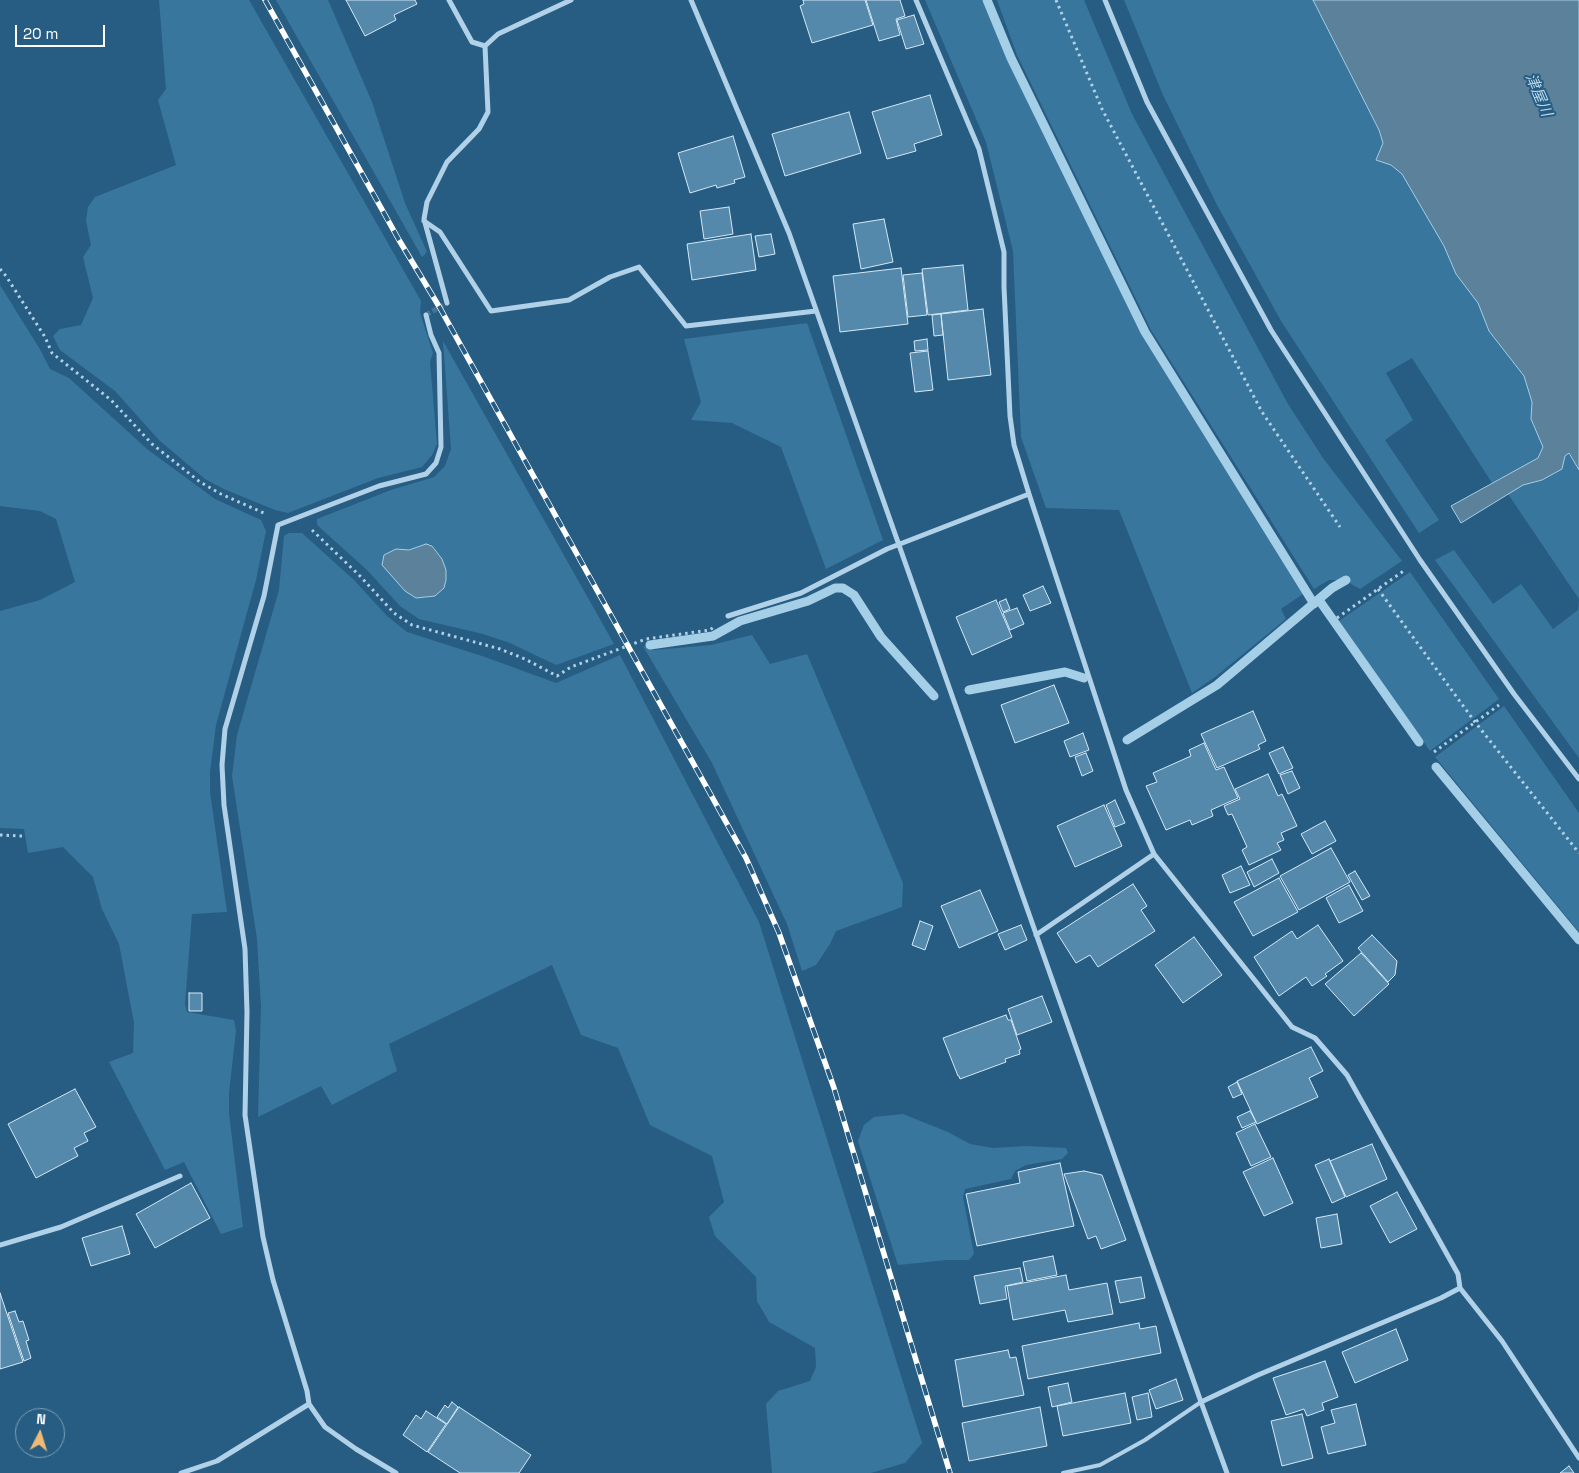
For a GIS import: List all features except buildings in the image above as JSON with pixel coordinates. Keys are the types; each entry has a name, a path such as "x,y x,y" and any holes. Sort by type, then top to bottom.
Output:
{"street":[{"path":"449,0 472,42 485,46"},
{"path":"447,303 424,221 427,202 447,162 480,129 488,112 485,46 498,34 571,0"},
{"path":"691,0 789,233 1201,1402 1228,1473"},
{"path":"916,0 979,149 1004,252 1010,416 1014,445 1126,790 1154,854 1292,1027 1314,1038 1347,1075 1458,1274 1460,1288 1502,1341 1579,1458"},
{"path":"1105,0 1147,102 1271,330 1420,560 1514,694 1579,779"},
{"path":"424,221 440,232 492,311 569,300 610,276 639,267 686,326 816,312"},
{"path":"396,1473 356,1449 325,1427 309,1404 307,1391 263,1237 245,1115 247,1012 245,948 224,805 222,765 225,729 264,596 278,525 379,486 426,474 436,463 441,448 439,353 431,335 426,315"},
{"path":"728,616 801,593 887,549 1029,494"},
{"path":"1036,935 1154,854"},
{"path":"0,1245 61,1227 180,1176"},
{"path":"1201,1402 1258,1375 1441,1298 1460,1288"},
{"path":"181,1473 218,1461 309,1404"}],"lane":[{"path":"1063,1473 1100,1465 1145,1440 1201,1402"}],"path":[{"path":"1056,0 1102,109 1262,412 1340,527"},
{"path":"0,269 44,337 52,354 66,367 74,370 111,400 152,444 200,482 220,494 271,516 278,525"},
{"path":"299,517 360,576 394,613 412,625 500,649 525,659 557,676 571,667 646,639 710,630 728,616"},
{"path":"1337,618 1420,560"},
{"path":"1378,589 1475,722 1579,853"},
{"path":"1434,752 1514,694"},
{"path":"0,835 22,836"}],"shaded area":[{"path":"159,0 249,0 421,301 420,313 433,353 430,362 437,444 432,455 422,467 378,478 288,513 275,510 205,479 159,440 115,391 60,350 53,336 60,329 81,325 93,298 83,257 91,245 86,221 88,207 95,197 176,165 158,100 166,89"},
{"path":"276,0 328,0 372,102 405,203 427,252 422,257"},
{"path":"925,0 982,0 1007,59 1141,334 1303,594 1281,609 1286,619 1215,677 1192,693 1119,510 1046,508 1021,437 1013,251 986,142"},
{"path":"997,0 1084,0 1132,114 1288,404 1323,458 1402,561 1360,589 1351,584 1345,577 1342,580 1329,580 1314,589 1151,330 1017,55"},
{"path":"1124,0 1313,0 1379,130 1383,143 1379,151 1402,174 1444,246 1456,274 1478,303 1489,331 1524,376 1532,402 1531,419 1543,447 1538,459 1492,483 1412,358 1386,373 1413,420 1385,440 1439,520 1419,533 1281,321 1216,203 1163,95"},
{"path":"0,285 50,369 69,378 147,449 215,499 261,520 266,531 256,580 216,725 210,772 210,792 227,912 192,914 185,1004 187,1012 234,1020 236,1030 229,1093 229,1114 243,1227 221,1234 184,1162 165,1170 109,1062 133,1053 134,1023 119,944 102,909 93,877 63,847 28,853 24,829 0,828 0,611 40,600 75,582 56,519 40,511 0,506"},
{"path":"807,323 883,540 826,569 781,447 732,423 691,420 701,402 684,339"},
{"path":"443,341 614,644 556,665 510,643 483,634 419,619 400,606 367,570 317,525 317,519 391,490 434,477 445,466 451,449","holes":["426,544 432,545 442,559 396,549 409,550"]},
{"path":"1569,452 1579,470 1579,599 1508,494 1523,485 1542,480"},
{"path":"289,533 302,533 354,580 387,616 407,632 485,657 556,683 620,655 759,922 922,1443 905,1463 871,1473 772,1473 766,1404 778,1391 810,1381 816,1367 815,1348 769,1322 757,1301 756,1277 715,1236 709,1217 724,1202 712,1156 650,1125 618,1048 581,1035 552,965 389,1044 397,1071 332,1105 321,1086 258,1117 261,1006 257,939 232,776 237,735 279,590 284,536"},
{"path":"1454,550 1493,604 1521,584 1553,629 1578,610 1579,600 1579,758 1435,560"},
{"path":"1410,572 1499,699 1430,751 1339,621"},
{"path":"752,635 770,664 807,654 903,883 902,907 836,931 816,965 802,971 787,924 712,763 643,646 654,650 711,645"},
{"path":"1504,706 1579,813 1579,932 1435,757"},
{"path":"903,1114 948,1132 970,1144 993,1148 1026,1146 1066,1148 1068,1153 1062,1159 1026,1165 1015,1171 1011,1179 965,1189 963,1197 974,1254 969,1260 947,1260 898,1265 858,1141 864,1125 874,1117"}],"water":[{"name":"津屋川","path":"1313,0 1579,0 1579,470 1569,453 1565,456 1562,469 1542,480 1523,485 1461,523 1451,506 1538,458 1543,447 1531,419 1532,402 1524,376 1489,331 1478,303 1456,274 1444,246 1402,174 1391,165 1376,160 1383,143 1379,130"},
{"path":"426,544 432,546 442,559 446,570 446,580 444,588 435,596 416,598 405,591 382,565 384,555 396,549 409,550"}],"waterway":[{"path":"987,0 1011,58 1145,332 1314,604"},
{"path":"1127,740 1217,685 1332,588 1346,580"},
{"path":"650,645 713,636 740,621 808,601 835,588 843,588 854,595 881,637 934,696"},
{"path":"1319,600 1419,742"},
{"path":"969,690 1065,672 1084,678"},
{"path":"1436,767 1579,940"}],"tunnel":[{"path":"426,315 447,303"}],"railway":[{"path":"265,0 399,240 440,308 746,858 779,933 834,1088 950,1473"}]}
